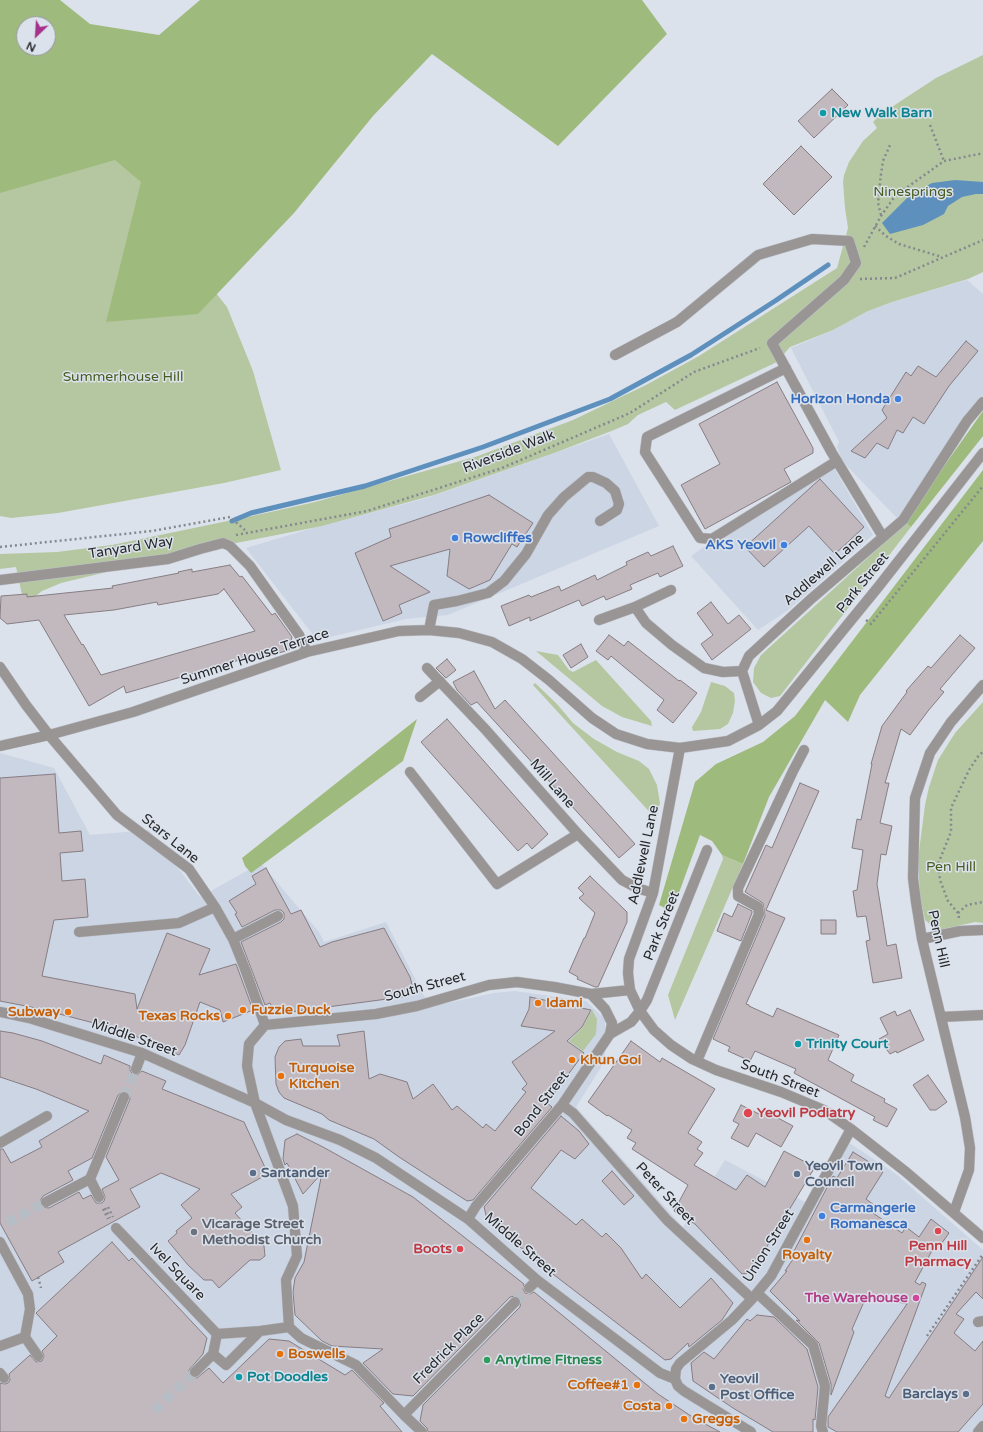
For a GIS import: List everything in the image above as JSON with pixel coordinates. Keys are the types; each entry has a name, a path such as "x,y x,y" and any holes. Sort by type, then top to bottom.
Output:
{"street":[{"path":"615,354 676,322 758,255 812,239 849,242 856,263 844,280 772,343"},
{"name":"Addlewell Lane","path":"772,343 837,461 883,538"},
{"path":"786,368 647,437 645,452 700,538 712,539 837,461"},
{"name":"Addlewell Lane","path":"742,671 749,656 811,599 903,520 967,421 983,402"},
{"name":"Park Street","path":"680,748 728,741 759,725 777,712 983,453"},
{"path":"429,630 434,604 456,601 488,592 504,581 526,554 548,515 564,497 588,477 593,477 606,483 615,491 619,504 617,510 600,521"},
{"name":"Tanyard Way","path":"0,580 168,559 200,548 223,543 230,546 250,566 299,635 307,652"},
{"path":"599,620 635,607 671,590"},
{"path":"635,607 646,623 672,645 704,668 723,672 742,671 759,725"},
{"name":"Summer House Terrace","path":"0,746 50,736 133,712 307,652 399,632 429,630 459,634 492,642 522,658 592,718 616,734 647,744 680,748"},
{"name":"Stars Lane","path":"0,667 26,705 50,736 117,815 189,869 215,907 233,939 246,969 265,1025"},
{"name":"Mill Lane","path":"427,668 485,729 578,834 622,880 637,888 653,893"},
{"path":"420,697 440,681"},
{"name":"Penn Hill","path":"954,1212 969,1170 970,1148 965,1117 922,939 913,878 915,798 930,753 951,722 983,685"},
{"name":"Addlewell Lane","path":"640,1011 630,990 628,973 629,959 653,893 680,748"},
{"path":"697,1061 759,914 758,907 738,896 738,888 804,750"},
{"path":"410,772 497,884 578,834"},
{"name":"Park Street","path":"640,1011 647,1000 707,850"},
{"path":"79,932 179,923 215,907"},
{"path":"233,939 278,916"},
{"path":"922,939 960,931 983,930"},
{"name":"South Street","path":"265,1025 376,1014 417,1006 489,985 517,982 591,994 630,990"},
{"path":"591,994 605,1009 612,1023 610,1034"},
{"name":"South Street","path":"640,1011 654,1030 671,1045 697,1061 716,1070 781,1092 824,1110 906,1172 983,1238"},
{"name":"Bond Street","path":"468,1219 476,1206 562,1105 610,1034 631,1022 640,1011"},
{"name":"Middle Street","path":"0,1012 29,1018 142,1053 255,1103 286,1120 340,1140 376,1158 468,1219 537,1280 660,1374 675,1379 678,1386 684,1391 751,1432"},
{"path":"941,1017 983,1015"},
{"path":"265,1025 249,1044 247,1066 255,1103 293,1206 298,1256 286,1280 289,1327 301,1338 356,1365 422,1432"},
{"path":"136,1069 142,1053"},
{"path":"46,1202 90,1179 124,1097"},
{"name":"Peter Street","path":"562,1105 573,1113 667,1220 813,1345 825,1386 821,1426 823,1432"},
{"path":"0,1143 47,1116"},
{"name":"Union Street","path":"675,1379 676,1369 680,1363 732,1320 771,1276 851,1129"},
{"path":"90,1179 102,1201"},
{"name":"Ivel Square","path":"114,1224 217,1334"},
{"path":"0,1242 28,1294 30,1310 25,1337 38,1356"},
{"path":"529,1288 537,1280"},
{"name":"Fredrick Place","path":"404,1415 514,1302"},
{"path":"196,1372 213,1354 217,1334 289,1327"},
{"path":"213,1354 226,1365 260,1331"},
{"path":"0,1346 25,1337"},
{"path":"978,1432 983,1426"}],"path":[{"path":"930,125 944,161"},
{"path":"881,216 878,203 881,174 883,161 890,145"},
{"path":"856,263 875,226 895,196 944,161 979,154 983,155"},
{"path":"875,226 886,236 899,244 943,257"},
{"path":"844,280 895,278 983,240"},
{"name":"Riverside Walk","path":"0,547 152,531 230,517 248,533 367,511 502,468 630,413 694,372 772,343"},
{"path":"856,613 871,624 983,486"},
{"path":"960,931 958,913 948,901 940,880 938,864 951,832 951,808 969,770 979,755 983,752"},
{"path":"958,913 966,905 983,902"},
{"path":"102,1201 114,1224"},
{"path":"102,1201 114,1224"},
{"path":"102,1201 114,1224"},
{"path":"928,1336 983,1254"}],"shaded area":[{"name":"Horizon Honda","path":"967,280 983,294 983,395 976,403 912,499 897,518 842,461 837,447 839,442 791,348 833,330 868,311 892,302"},
{"name":"Rowcliffes","path":"609,434 659,526 448,615 406,619 317,640 246,548 313,528 427,498"},
{"name":"AKS Yeovil","path":"829,459 873,535 787,611 758,630 691,556"},
{"path":"0,753 54,768 90,835 149,830 200,897 261,863 319,932 324,942 386,922 424,996 434,1006 494,993 515,991 586,1001 605,1019 605,1061 576,1107 683,1227 725,1160 807,1203 842,1138 896,1174 983,1250 983,1432 0,1432"}],"green space":[{"name":"Summerhouse Hill","path":"0,0 4,0 16,29 16,56 32,56 109,133 216,293 227,307 253,371 281,470 224,483 58,513 11,518 0,516"},
{"path":"0,0 60,0 90,24 159,35 200,0 642,0 667,34 558,146 432,54 373,116 294,213 198,314 106,322 141,182 115,160 0,193"},
{"name":"Ninesprings","path":"983,55 983,272 968,279 892,302 868,311 833,330 790,347 777,362 675,410 666,402 638,415 628,424 614,430 557,452 434,495 322,526 186,553 61,583 42,591 24,604 16,567 0,569 0,554 57,552 112,545 315,502 478,456 573,420 646,385 699,356 837,268 848,228 843,182 844,175 849,162 863,141 877,128 873,122 881,114 936,78"},
{"path":"983,411 983,436 911,527 906,523 918,503"},
{"path":"983,470 983,541 860,695 848,722 825,700 769,797 743,864 722,855 712,841 700,835 672,912 659,905 695,782 716,764 763,742 795,716"},
{"path":"906,523 911,527 780,696 771,698 761,693 753,682 754,668 761,655"},
{"path":"536,651 558,655 569,670 573,672 596,660 651,721 652,726 622,717 602,706"},
{"path":"711,682 725,686 734,693 735,701 733,713 728,724 720,729 693,731 692,727 701,712"},
{"path":"535,683 557,704 573,723 594,739 617,752 639,761 649,769 657,785 660,803 656,819 533,685"},
{"name":"Pen Hill","path":"983,702 983,923 975,922 938,929 933,927 925,920 920,896 918,859 925,805 938,760 955,733"},
{"path":"417,719 403,761 251,873 245,866 242,858"},
{"path":"722,855 743,864 675,1020 668,995 723,859"},
{"path":"592,1010 597,1019 596,1034 583,1051 569,1041 583,1027"}],"water":[{"path":"955,180 983,182 983,194 962,197 948,206 944,214 923,225 890,234 882,223 909,196 932,183"}],"building":[{"name":"New Walk Barn","path":"832,89 848,105 814,138 798,121"},
{"path":"801,146 832,177 794,215 763,184"},
{"path":"966,341 978,351 949,386 924,424 913,417 903,433 897,430 888,449 877,443 865,458 851,451 887,418 882,410 906,372 911,376 918,366 936,377"},
{"path":"777,382 813,448 813,453 784,469 791,482 705,529 681,485 720,464 699,424"},
{"path":"820,479 864,527 835,554 809,526 764,567 745,547"},
{"path":"489,495 533,523 517,547 512,544 490,580 469,589 447,576 450,549 390,566 430,592 399,605 402,613 383,621 355,553 391,537 389,529"},
{"path":"673,546 683,566 660,577 658,573 630,585 632,589 606,600 604,596 582,606 579,600 530,621 530,617 509,626 501,606 529,595 531,597 559,586 561,591 595,575 597,580 627,565 626,562 648,552 651,556"},
{"path":"230,565 240,577 242,576 272,615 275,613 292,637 289,650 262,658 260,654 126,693 124,686 89,706 39,620 7,624 0,618 1,596 27,594 27,597 113,588 112,586 179,573 178,572 192,569 192,572","holes":["224,589 255,631 101,675 64,615 114,610 157,602 158,605 218,594"]},
{"path":"711,602 728,624 739,615 751,629 712,660 701,644 713,635 697,613"},
{"path":"609,635 624,646 628,641 679,681 680,680 697,693 673,723 657,710 664,700 611,656 608,660 596,651"},
{"path":"960,635 975,648 940,689 944,692 910,735 901,729 885,783 889,783 880,823 892,826 886,855 881,854 877,884 887,946 896,944 902,978 873,983 866,941 870,940 866,916 857,917 853,891 857,890 863,850 852,848 857,819 861,820 871,764 882,726 907,692 906,691 928,666 931,668"},
{"path":"581,644 588,657 571,668 563,655"},
{"path":"447,659 456,670 446,678 436,668"},
{"path":"474,671 495,709 505,700 635,844 619,858 477,702 471,705 457,690 453,682"},
{"path":"447,719 548,834 532,849 527,843 518,851 421,742"},
{"path":"55,774 59,833 81,831 83,851 60,853 62,881 85,879 88,917 54,920 42,976 135,994 137,1009 167,933 210,949 199,975 236,964 253,1010 223,1022 220,1010 200,1002 185,1045 179,1055 121,1030 36,1008 0,1001 0,778"},
{"path":"800,783 819,791 766,910 785,918 746,1004 773,1017 777,1008 839,1035 828,1060 854,1075 851,1081 885,1099 884,1102 897,1109 887,1127 873,1120 875,1117 794,1073 796,1069 755,1051 750,1061 728,1051 730,1047 713,1039 765,916 763,903 745,892 766,845 772,848"},
{"path":"266,868 291,914 301,910 320,947 332,942 384,928 410,977 414,992 402,997 275,1014 270,1003 265,1005 241,942 281,922 284,919 284,913 281,910 275,910 242,927 235,914 237,913 229,901 256,884 252,876"},
{"path":"590,876 627,912 627,922 598,987 577,979 578,977 569,972 595,913 579,898 584,894 578,888"},
{"path":"738,904 752,911 741,941 717,931 724,913 732,917"},
{"path":"821,920 836,920 836,934 821,934"},
{"path":"530,997 591,1010 582,1027 567,1041 584,1053 547,1103 552,1107 473,1200 467,1201 374,1139 329,1120 322,1114 284,1098 279,1092 276,1084 275,1057 279,1047 285,1041 301,1039 303,1046 340,1046 337,1035 364,1031 369,1079 380,1074 407,1082 413,1099 433,1084 452,1110 457,1106 483,1128 486,1124 495,1131 526,1092 522,1089 527,1084 512,1062 555,1031 521,1026 529,1009"},
{"path":"910,1010 924,1040 897,1053 896,1051 890,1054 879,1039 888,1034 880,1018 895,1011 897,1016"},
{"path":"0,1031 42,1041 101,1064 104,1055 130,1066 130,1070 133,1075 137,1075 142,1071 166,1081 162,1089 244,1122 268,1174 231,1194 242,1207 235,1213 264,1246 265,1256 260,1260 250,1260 219,1288 212,1280 204,1280 188,1265 168,1241 177,1233 176,1231 192,1218 181,1205 200,1189 161,1173 130,1189 140,1207 58,1252 64,1262 32,1281 0,1223 0,1149 3,1149 11,1163 42,1147 39,1141 89,1111 36,1089 0,1077","holes":["124,1091 129,1093 130,1099 106,1157 119,1180 102,1189 105,1197 104,1201 102,1203 96,1203 91,1195 83,1199 79,1192 49,1208 42,1207 40,1201 43,1196 73,1180 68,1171 92,1158 118,1095"]},
{"path":"631,1041 660,1062 662,1058 715,1089 688,1133 702,1142 697,1149 703,1153 694,1165 736,1190 747,1175 765,1187 784,1151 815,1167 751,1273 742,1274 695,1224 674,1211 688,1185 632,1149 636,1143 627,1138 632,1130 608,1115 607,1116 588,1102"},
{"path":"928,1075 947,1102 936,1110 930,1110 913,1085"},
{"path":"741,1105 759,1114 761,1109 793,1126 781,1147 756,1133 748,1147 731,1138 739,1124 733,1121"},
{"path":"561,1116 579,1131 589,1144 575,1159 561,1150 531,1188 576,1225 582,1219 602,1237 606,1233 621,1248 642,1279 646,1274 680,1308 711,1278 733,1303 722,1320 689,1347 688,1343 671,1359 665,1360 545,1268 487,1219 484,1207"},
{"path":"297,1134 413,1197 524,1284 523,1289 525,1293 530,1294 534,1292 658,1394 694,1418 720,1432 428,1432 427,1428 420,1421 423,1405 520,1307 521,1300 516,1296 510,1297 413,1396 393,1394 363,1363 383,1349 332,1346 322,1341 295,1315 293,1292 295,1278 304,1262 322,1173 303,1194 287,1163 285,1165 283,1159 285,1140"},
{"path":"853,1152 883,1172 866,1199 874,1205 870,1211 902,1233 906,1227 919,1237 931,1219 949,1233 939,1247 935,1245 915,1282 920,1285 922,1282 926,1284 885,1396 889,1398 983,1257 983,1299 976,1292 956,1314 964,1319 954,1333 975,1351 983,1341 983,1404 958,1432 837,1432 828,1427 828,1417 907,1304 867,1295 852,1329 854,1332 831,1395 831,1384 819,1343 796,1320 800,1321 770,1291 787,1271 785,1271 797,1253 794,1251 833,1176 837,1178"},
{"path":"612,1171 634,1196 624,1205 602,1181"},
{"path":"112,1242 129,1261 132,1258 207,1338 203,1354 189,1370 191,1377 197,1378 209,1368 223,1383 269,1339 289,1341 345,1375 352,1370 384,1403 380,1406 402,1432 0,1432 0,1383 8,1383 10,1380 9,1374 30,1355 36,1362 42,1361 44,1356 42,1351 57,1336 36,1313"},
{"path":"757,1315 774,1317 807,1349 818,1387 815,1420 813,1419 813,1432 773,1432 733,1408 693,1381 691,1363 704,1352 714,1359 747,1319 750,1321"}],"waterway":[{"path":"232,521 251,513 365,486 483,447 610,399 691,355 828,265"}],"tunnel":[{"path":"124,1097 136,1069"},
{"path":"7,1223 46,1202"},
{"path":"515,1302 529,1288"},
{"path":"154,1411 195,1372"}],"place":[{"name":"New Walk Barn","path":"823,113"},
{"name":"Horizon Honda","path":"898,399"},
{"name":"Rowcliffes","path":"455,538"},
{"name":"AKS Yeovil","path":"784,545"},
{"name":"Idami","path":"538,1003"},
{"name":"Fuzzie Duck","path":"243,1010"},
{"name":"Subway","path":"68,1012"},
{"name":"Texas Rocks","path":"228,1016"},
{"name":"Trinity Court","path":"798,1044"},
{"name":"Khun Goi","path":"572,1060"},
{"name":"Turquoise Kitchen","path":"281,1076"},
{"name":"Yeovil Podiatry","path":"748,1113"},
{"name":"Santander","path":"253,1173"},
{"name":"Yeovil Town Council","path":"797,1174"},
{"name":"Carmangerie Romanesca","path":"822,1216"},
{"name":"Penn Hill Pharmacy","path":"938,1231"},
{"name":"Vicarage Street Methodist Church","path":"194,1232"},
{"name":"Royalty","path":"807,1240"},
{"name":"Boots","path":"460,1249"},
{"name":"The Warehouse","path":"916,1298"},
{"name":"Boswells","path":"280,1354"},
{"name":"Anytime Fitness","path":"487,1360"},
{"name":"Pot Doodles","path":"239,1377"},
{"name":"Coffee#1","path":"637,1385"},
{"name":"Yeovil Post Office","path":"712,1387"},
{"name":"Barclays","path":"966,1394"},
{"name":"Costa","path":"669,1406"},
{"name":"Greggs","path":"684,1419"}]}
